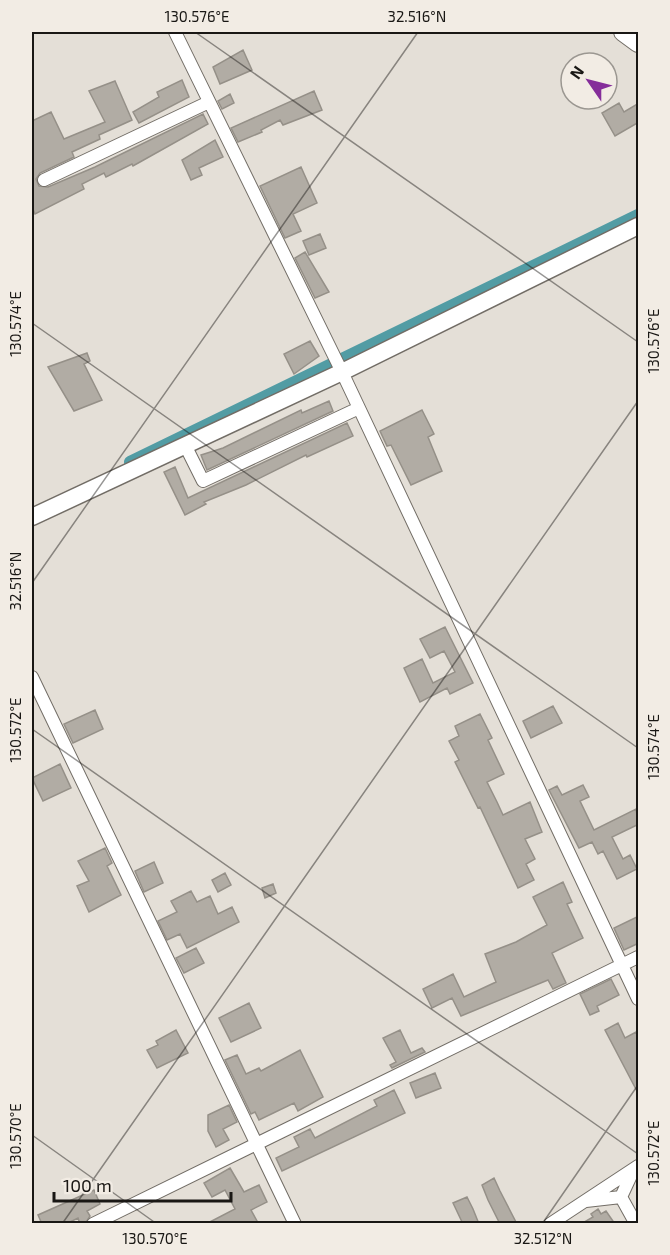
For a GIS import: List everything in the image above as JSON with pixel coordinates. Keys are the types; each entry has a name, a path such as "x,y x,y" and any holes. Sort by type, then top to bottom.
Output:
{"main road":[{"path":"623,32 639,44"}],"street":[{"path":"175,32 342,372 639,999"},
{"path":"44,180 209,102"},
{"path":"32,517 342,372 639,226"},
{"path":"185,445 203,481 359,408"},
{"path":"32,678 258,1143 295,1224"},
{"path":"93,1224 639,957"},
{"path":"621,1197 636,1167"},
{"path":"550,1224 636,1167"},
{"path":"585,1201 621,1197"},
{"path":"621,1197 636,1224"}],"building":[{"path":"243,50 252,70 220,84 213,67"},
{"path":"182,80 189,97 139,123 133,112 159,97 157,92"},
{"path":"115,81 132,120 99,135 100,139 72,152 74,157 40,173 36,179 39,186 48,187 95,167 203,114 208,124 133,166 132,164 106,177 104,173 82,184 84,189 35,214 32,207 32,121 51,112 64,139 105,122 89,91"},
{"path":"314,91 322,110 283,125 280,120 261,130 262,132 238,142 231,128"},
{"path":"230,94 234,103 222,109 218,101"},
{"path":"619,103 624,112 639,103 639,122 615,136 602,113 619,111"},
{"path":"215,140 223,157 199,168 202,175 191,180 182,160"},
{"path":"301,167 317,203 293,214 301,231 285,238 260,186"},
{"path":"320,234 326,248 309,255 303,241"},
{"path":"305,252 329,292 315,298 295,258"},
{"path":"310,341 319,356 294,374 284,354"},
{"path":"87,353 90,361 84,364 102,400 74,411 48,367"},
{"path":"329,401 333,411 207,470 201,455 223,448 301,410 302,413"},
{"path":"422,410 434,434 428,437 442,471 411,485 391,445 387,446 380,431"},
{"path":"347,423 353,436 204,502 206,504 185,515 164,472 175,467 188,498"},
{"path":"445,627 473,683 450,694 447,688 420,702 404,668 422,659 433,683 455,672 444,651 430,658 420,639"},
{"path":"553,706 562,723 531,738 523,721"},
{"path":"95,710 103,729 73,743 64,724"},
{"path":"480,714 492,738 488,740 504,774 487,782 503,815 530,802 542,832 525,839 535,859 526,864 534,880 518,888 480,807 478,808 455,762 459,760 449,741 459,736 455,726"},
{"path":"60,764 71,788 43,801 32,778"},
{"path":"583,785 589,797 580,801 594,830 636,809 639,824 612,837 623,859 630,855 637,869 617,879 603,851 598,854 592,842 579,848 549,790 557,786 562,795"},
{"path":"105,848 112,863 107,866 121,895 89,912 77,886 89,881 78,861"},
{"path":"154,862 163,883 144,892 135,871"},
{"path":"225,873 231,885 218,892 212,880"},
{"path":"563,882 572,902 567,904 583,938 552,953 566,983 553,989 548,980 461,1016 452,998 432,1008 423,989 453,974 464,997 496,982 485,954 516,942 547,925 533,897"},
{"path":"273,884 276,893 265,898 262,888"},
{"path":"191,891 197,902 210,896 218,914 232,907 239,922 187,948 180,934 167,940 158,921 177,912 171,901"},
{"path":"639,916 639,943 624,950 614,928"},
{"path":"196,948 204,963 184,973 176,958"},
{"path":"611,979 619,995 597,1006 599,1011 590,1015 580,994"},
{"path":"249,1003 261,1028 231,1042 219,1018"},
{"path":"618,1023 625,1038 636,1032 639,1038 639,1095 605,1030"},
{"path":"176,1030 188,1053 157,1068 147,1050 158,1045 156,1041"},
{"path":"400,1030 411,1053 422,1048 425,1052 392,1068 390,1065 396,1062 383,1038"},
{"path":"300,1050 323,1097 298,1111 294,1103 259,1120 255,1112 251,1114 225,1060 237,1055 246,1074 259,1068 261,1071"},
{"path":"435,1073 441,1088 416,1098 410,1083"},
{"path":"394,1090 405,1113 282,1171 276,1158 299,1147 294,1137 310,1129 315,1138 377,1106 374,1100"},
{"path":"229,1105 237,1122 223,1129 229,1140 216,1147 208,1131 208,1115"},
{"path":"230,1168 244,1192 259,1185 267,1202 251,1210 257,1221 252,1224 206,1224 235,1209 225,1190 212,1197 204,1183"},
{"path":"494,1178 517,1224 500,1224 488,1200 482,1185"},
{"path":"94,1190 100,1204 87,1211 90,1216 85,1224 80,1224 78,1218 66,1224 42,1224 38,1215"},
{"path":"467,1197 479,1224 463,1224 453,1203"},
{"path":"598,1209 601,1214 606,1211 615,1224 581,1224 593,1217 591,1214"}],"waterway":[{"path":"130,462 638,215"}]}
